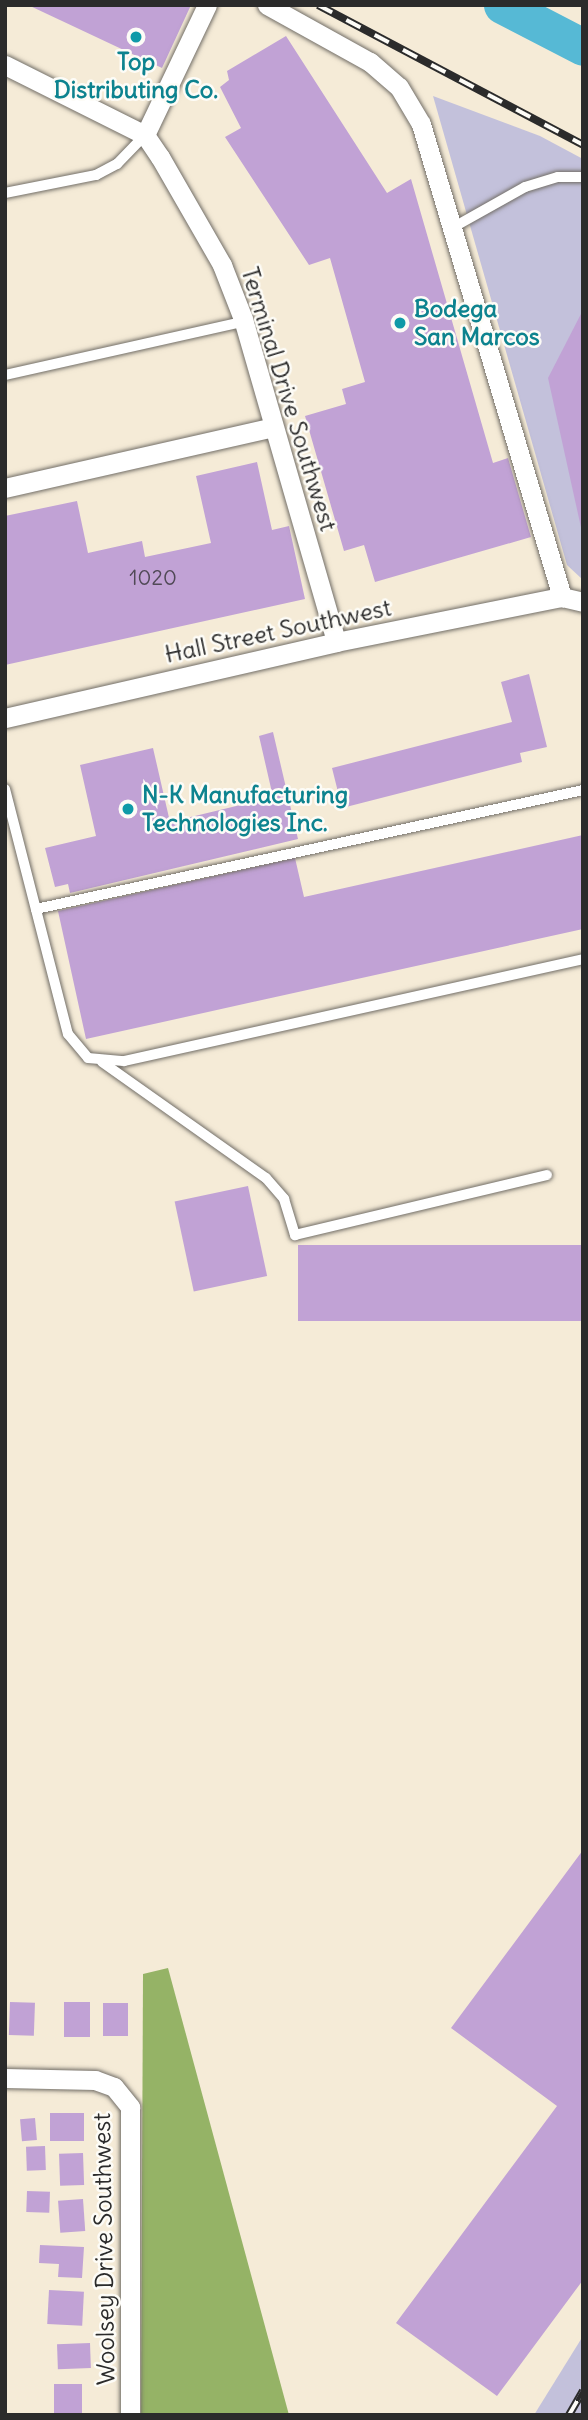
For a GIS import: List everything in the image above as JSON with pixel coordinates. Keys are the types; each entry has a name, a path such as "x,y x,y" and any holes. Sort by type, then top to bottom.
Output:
{"street":[{"path":"5,65 145,135 207,5"},
{"path":"267,5 370,62 399,87 421,124 562,597 583,602"},
{"name":"Terminal Drive Southwest","path":"145,135 222,265 243,321 336,642"},
{"path":"5,488 273,427"},
{"name":"Hall Street Southwest","path":"5,718 336,642 562,597"},
{"name":"Woolsey Drive Southwest","path":"5,2078 74,2078 114,2087 130,2107 130,2415"}],"lane":[{"path":"5,193 96,175 117,164 145,135"},
{"path":"452,228 525,187 558,177 583,177"},
{"path":"5,375 243,321"},
{"path":"5,789 68,1034 78,1050 102,1062 266,1178 284,1199 295,1235 547,1175"},
{"path":"36,909 583,790"},
{"path":"102,1062 124,1061 583,959"}],"shaded area":[{"path":"433,96 540,136 583,159 583,580 567,565"},
{"path":"583,2336 583,2415 534,2415"}],"green space":[{"path":"168,1968 289,2415 141,2415 143,1974"}],"building":[{"name":"Top Distributing Co.","path":"28,5 191,5 162,68"},
{"name":"Bodega San Marcos","path":"286,36 387,193 411,179 493,463 508,458 531,537 375,582 364,545 344,551 305,416 346,404 342,389 365,382 330,258 309,265 225,137 241,128 220,87 229,80 227,71"},
{"path":"583,310 583,532 582,532 548,378"},
{"path":"257,462 272,530 289,526 305,599 5,665 5,516 77,501 88,553 142,541 145,557 211,543 196,476"},
{"path":"529,674 547,747 520,753 522,762 342,808 332,768 512,722 501,682"},
{"name":"N-K Manufacturing Technologies Inc.","path":"273,732 298,839 70,893 68,884 55,887 45,848 96,836 80,765 153,748 170,822 273,797 259,736"},
{"path":"583,835 583,929 86,1039 58,911 295,858 304,897"},
{"path":"248,1186 267,1276 194,1292 175,1202"},
{"path":"298,1245 583,1245 583,1321 298,1321"},
{"path":"583,1850 583,2280 497,2396 396,2323 557,2106 451,2028"},
{"path":"10,2002 35,2003 34,2036 9,2035"},
{"path":"64,2002 90,2002 90,2037 64,2037"},
{"path":"103,2003 128,2003 128,2036 103,2036"},
{"path":"50,2113 84,2113 84,2141 50,2141"},
{"path":"35,2118 37,2140 22,2141 20,2119"},
{"path":"45,2146 46,2170 27,2171 26,2147"},
{"path":"83,2153 84,2185 60,2186 59,2154"},
{"path":"27,2191 50,2192 49,2213 26,2212"},
{"path":"83,2199 85,2231 60,2233 58,2201"},
{"path":"40,2245 84,2247 82,2278 58,2277 59,2264 39,2263"},
{"path":"49,2290 84,2292 82,2326 47,2324"},
{"path":"90,2343 91,2368 58,2369 57,2344"},
{"path":"54,2384 82,2384 82,2415 54,2415"}],"waterway":[{"path":"502,5 583,47"}],"railway":[{"path":"318,5 583,145"},
{"path":"569,2415 583,2391"}],"place":[{"name":"Top Distributing Co.","path":"136,37"},
{"name":"Bodega San Marcos","path":"400,323"},
{"name":"N-K Manufacturing Technologies Inc.","path":"128,809"}]}
